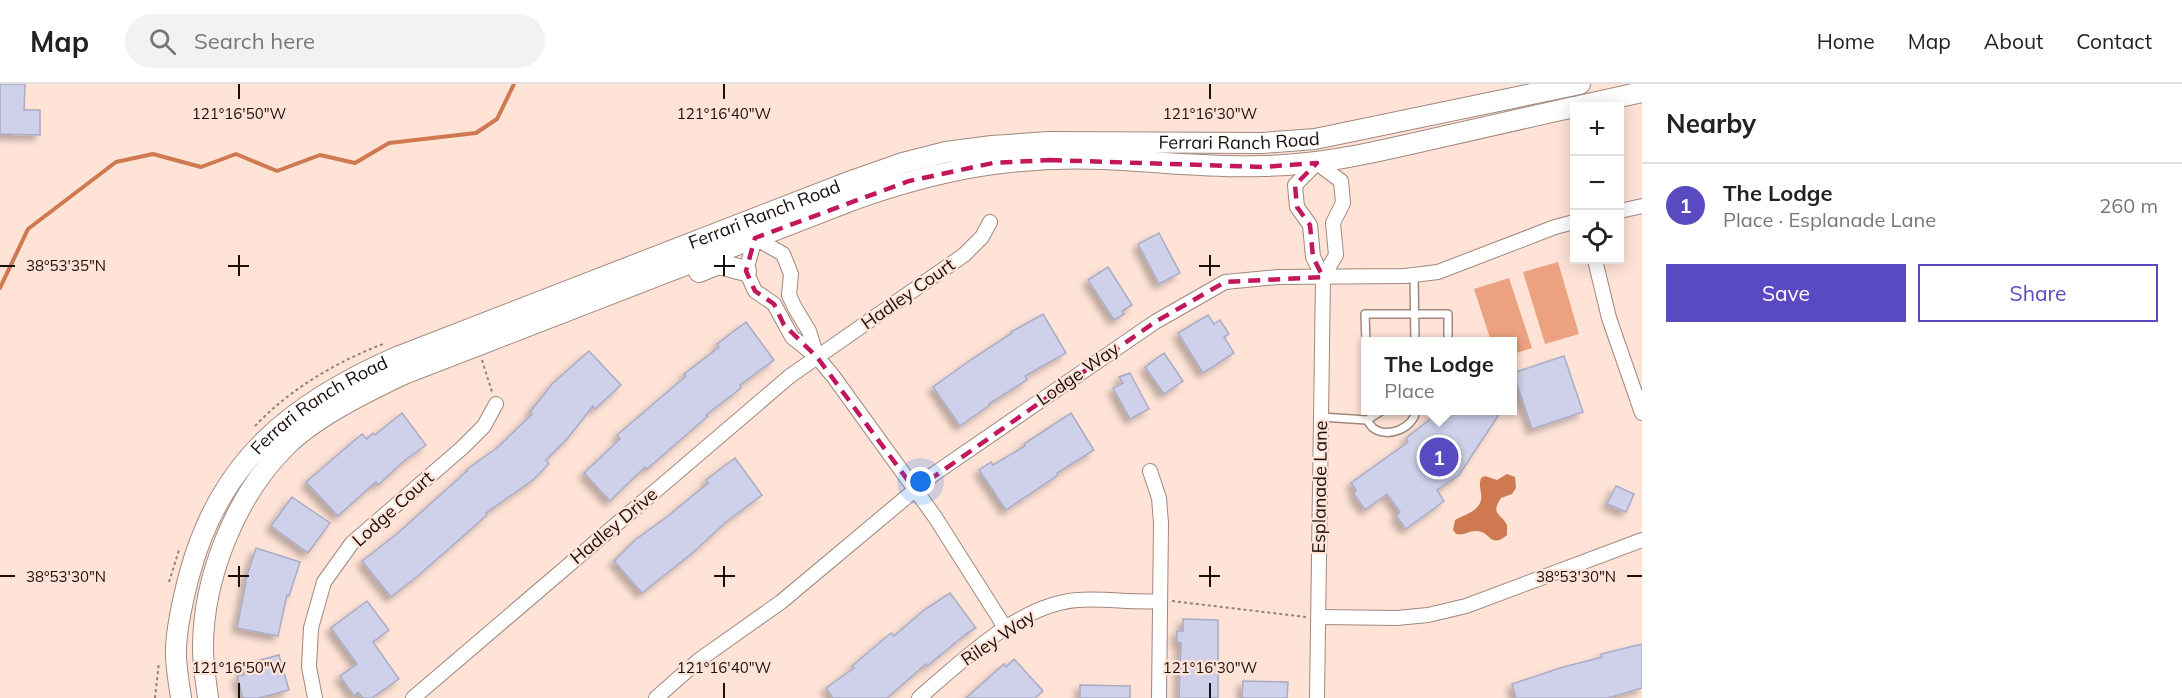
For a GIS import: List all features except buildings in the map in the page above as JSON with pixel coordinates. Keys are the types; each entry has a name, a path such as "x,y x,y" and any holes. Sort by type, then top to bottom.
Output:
{"main road":[{"name":"Ferrari Ranch Road","path":"208,698 203,648 207,606 220,552 237,513 261,475 288,444 330,413 404,374 564,312 874,172 946,152 1050,142 1262,143 1315,139 1580,84"},
{"path":"1617,98 1640,84"},
{"name":"Ferrari Ranch Road","path":"1599,102 1642,93"},
{"name":"Ferrari Ranch Road","path":"181,698 176,649 182,604 197,545 219,499 246,461 275,430 318,396 356,375 397,357 751,229 950,170 993,163 1101,159 1224,166 1317,163 1365,155 1570,109"},
{"path":"1315,139 1317,163"},
{"path":"564,312 642,293 719,264 746,271"}],"street":[{"name":"Esplanade Lane","path":"1317,698 1323,277 1313,257 1310,225 1297,207 1295,185 1317,163 1341,181 1343,203 1333,223 1336,255 1323,277"},
{"path":"1624,210 1642,206"},
{"name":"Hadley Court","path":"817,357 964,255 982,237 990,222"},
{"path":"1310,225 1333,223"},
{"name":"Lodge Way","path":"656,698 699,660 781,602 934,474 1155,322 1225,282 1278,277 1414,275 1438,272 1570,223"},
{"path":"751,229 746,271 755,291 774,304 792,337 817,357 935,517 1006,629"},
{"path":"751,229 783,254 791,274 789,295 809,331 817,357"},
{"path":"1596,264 1609,318 1642,413"},
{"path":"774,304 789,295"},
{"name":"Hadley Drive","path":"413,698 790,376 817,357"},
{"name":"Lodge Court","path":"315,698 309,667 311,628 324,582 352,543 462,448 484,426 496,404"},
{"path":"1150,471 1159,498 1161,523 1159,698"},
{"path":"1319,617 1397,618 1428,615 1466,606 1642,540"},
{"name":"Riley Way","path":"919,698 956,666 1029,614 1060,603 1078,600 1137,603 1160,601"}],"lane":[{"path":"1414,275 1415,337"},
{"path":"1366,337 1365,314 1448,314 1448,337"},
{"path":"1367,420 1369,415"},
{"path":"1321,417 1367,420 1376,415"},
{"path":"1367,420 1373,429 1385,433 1398,431 1409,424 1416,415"}],"path":[{"path":"477,346 496,404"},
{"path":"1160,601 1183,601 1295,617 1319,617"}],"highlighted area":[{"path":"1050,160 1262,167 1317,163 1295,185 1297,207 1310,225 1313,257 1323,277 1225,282 1155,322 915,490 817,357 784,325 774,304 755,291 746,271 755,238 909,181 993,163"}],"shaded area":[{"path":"1558,262 1579,334 1545,344 1523,272"},
{"path":"1509,278 1532,348 1517,353 1517,337 1490,337 1474,289"},
{"path":"1507,474 1515,477 1516,488 1512,494 1501,498 1496,511 1507,525 1507,535 1497,541 1481,532 1456,534 1453,530 1455,520 1473,511 1480,504 1481,478 1485,476 1497,480"}],"waterway":[{"path":"0,288 28,229 116,162 153,154 201,167 236,154 277,171 320,155 355,163 389,143 476,133 497,119 514,84"}],"place":[{"name":"The Lodge","path":"1439,457"}]}
